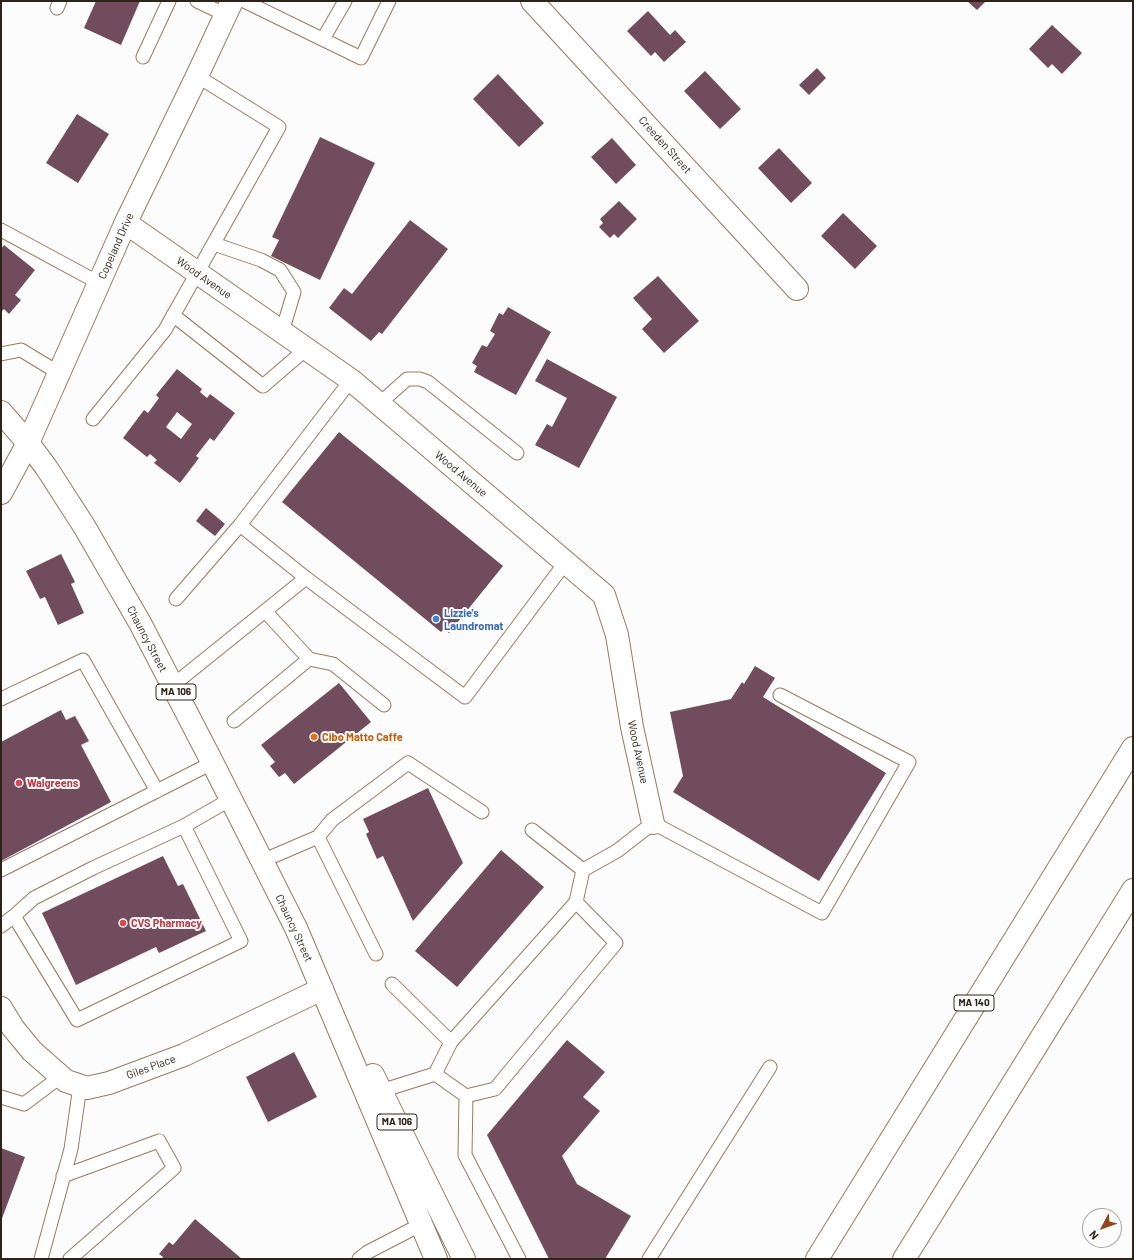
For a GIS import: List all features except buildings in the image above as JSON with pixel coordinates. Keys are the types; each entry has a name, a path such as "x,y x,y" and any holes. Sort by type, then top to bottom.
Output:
{"main road":[{"name":"Creeden Street","path":"532,1 796,289"},
{"name":"Copeland Drive","path":"1,492 28,443 126,223 229,8"},
{"name":"Wood Avenue","path":"126,223 351,380 604,596 617,635 632,726 654,822"},
{"name":"Chauncy Street","path":"1,412 28,443 46,467 84,526 140,623 231,799 296,928 436,1259"},
{"name":"MA 140","path":"816,1259 1133,748"},
{"path":"904,1259 1133,890"},
{"name":"Chauncy Street","path":"322,989 354,1037 464,1259"},
{"name":"Giles Place","path":"1,1008 13,1028 32,1051 66,1082 87,1088 109,1083 184,1055 322,989"}],"lane":[{"path":"143,57 169,1"},
{"path":"197,1 229,8"},
{"path":"244,1 361,58 389,1"},
{"path":"323,39 345,1"},
{"path":"93,419 165,330 279,127 197,76"},
{"path":"1,230 99,283"},
{"path":"214,244 261,260 280,270 294,292 282,332"},
{"path":"173,315 263,386 306,349"},
{"path":"1,354 21,350 59,373"},
{"path":"379,404 407,379 420,379 428,382 517,453"},
{"path":"176,599 240,525 351,380"},
{"path":"240,525 306,578 465,697 565,563"},
{"path":"172,686 306,578"},
{"path":"265,611 308,659 333,664 384,705"},
{"path":"234,721 308,659"},
{"path":"1,698 83,660 157,791"},
{"path":"381,1091 435,1074 451,1042 576,902 583,870 617,851 654,822 822,913 909,762 780,695"},
{"path":"1,870 212,763"},
{"path":"262,861 318,837 332,820 408,763 482,812"},
{"path":"1,926 34,898 93,868 184,826 231,799"},
{"path":"14,916 77,1020 242,941 184,826"},
{"path":"532,830 583,870"},
{"path":"318,837 376,954"},
{"path":"435,1074 466,1096 495,1089 616,942 576,902"},
{"path":"392,984 451,1042"},
{"path":"649,1259 770,1067"},
{"path":"1,1097 24,1104 60,1077"},
{"path":"41,1259 71,1149 80,1086"},
{"path":"466,1096 465,1154 519,1259"},
{"path":"63,1176 158,1141 174,1168 70,1259"},
{"path":"359,1259 368,1252 422,1224"}],"place":[{"name":"Lizzie's Laundromat","path":"436,619"},
{"name":"Cibo Matto Caffe","path":"314,737"},
{"name":"Walgreens","path":"19,783"},
{"name":"CVS Pharmacy","path":"123,923"}]}
